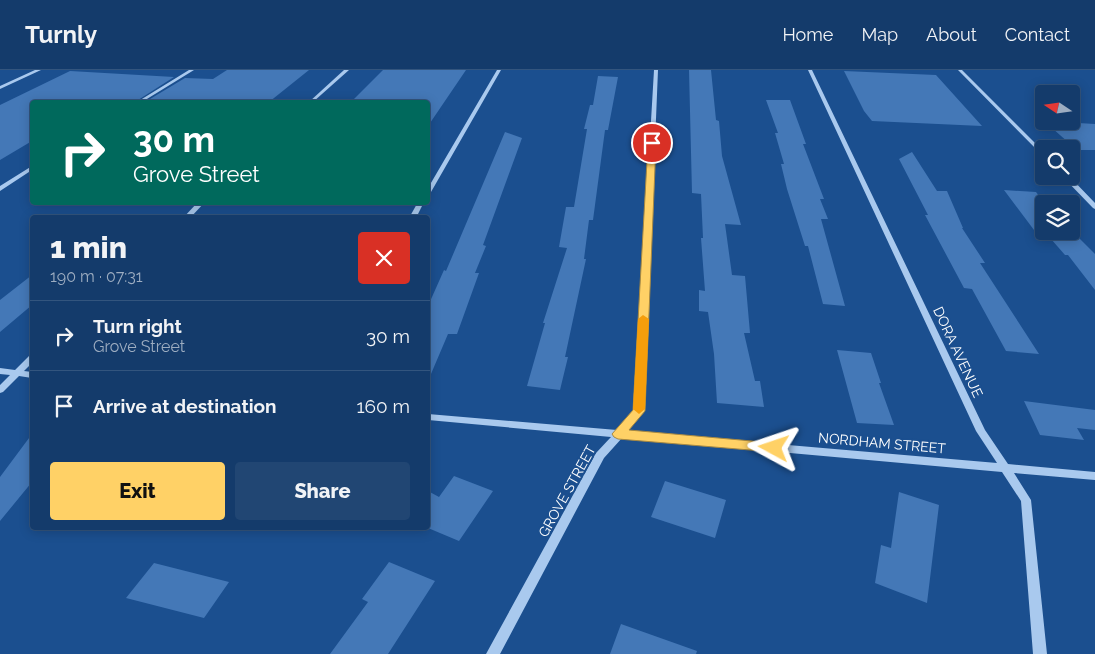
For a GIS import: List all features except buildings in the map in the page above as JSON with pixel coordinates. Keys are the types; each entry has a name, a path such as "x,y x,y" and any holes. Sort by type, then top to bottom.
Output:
{"street":[{"path":"0,88 39,70"},
{"path":"142,100 192,70"},
{"path":"314,100 347,70"},
{"path":"430,189 499,70"},
{"name":"GROVE STREET","path":"494,654 600,456 639,411 656,70"},
{"name":"DORA AVENUE","path":"810,70 980,431 1026,500 1040,654"},
{"path":"960,70 1035,146"},
{"path":"0,188 30,169"},
{"path":"1074,185 1095,207"},
{"path":"189,215 199,205"},
{"path":"0,390 30,360"},
{"path":"0,371 30,374"},
{"name":"NORDHAM STREET","path":"430,417 1095,476"}],"slow traffic":[{"path":"639,409 643,319"}],"route":[{"path":"652,143 639,411 618,434 774,448"}]}
